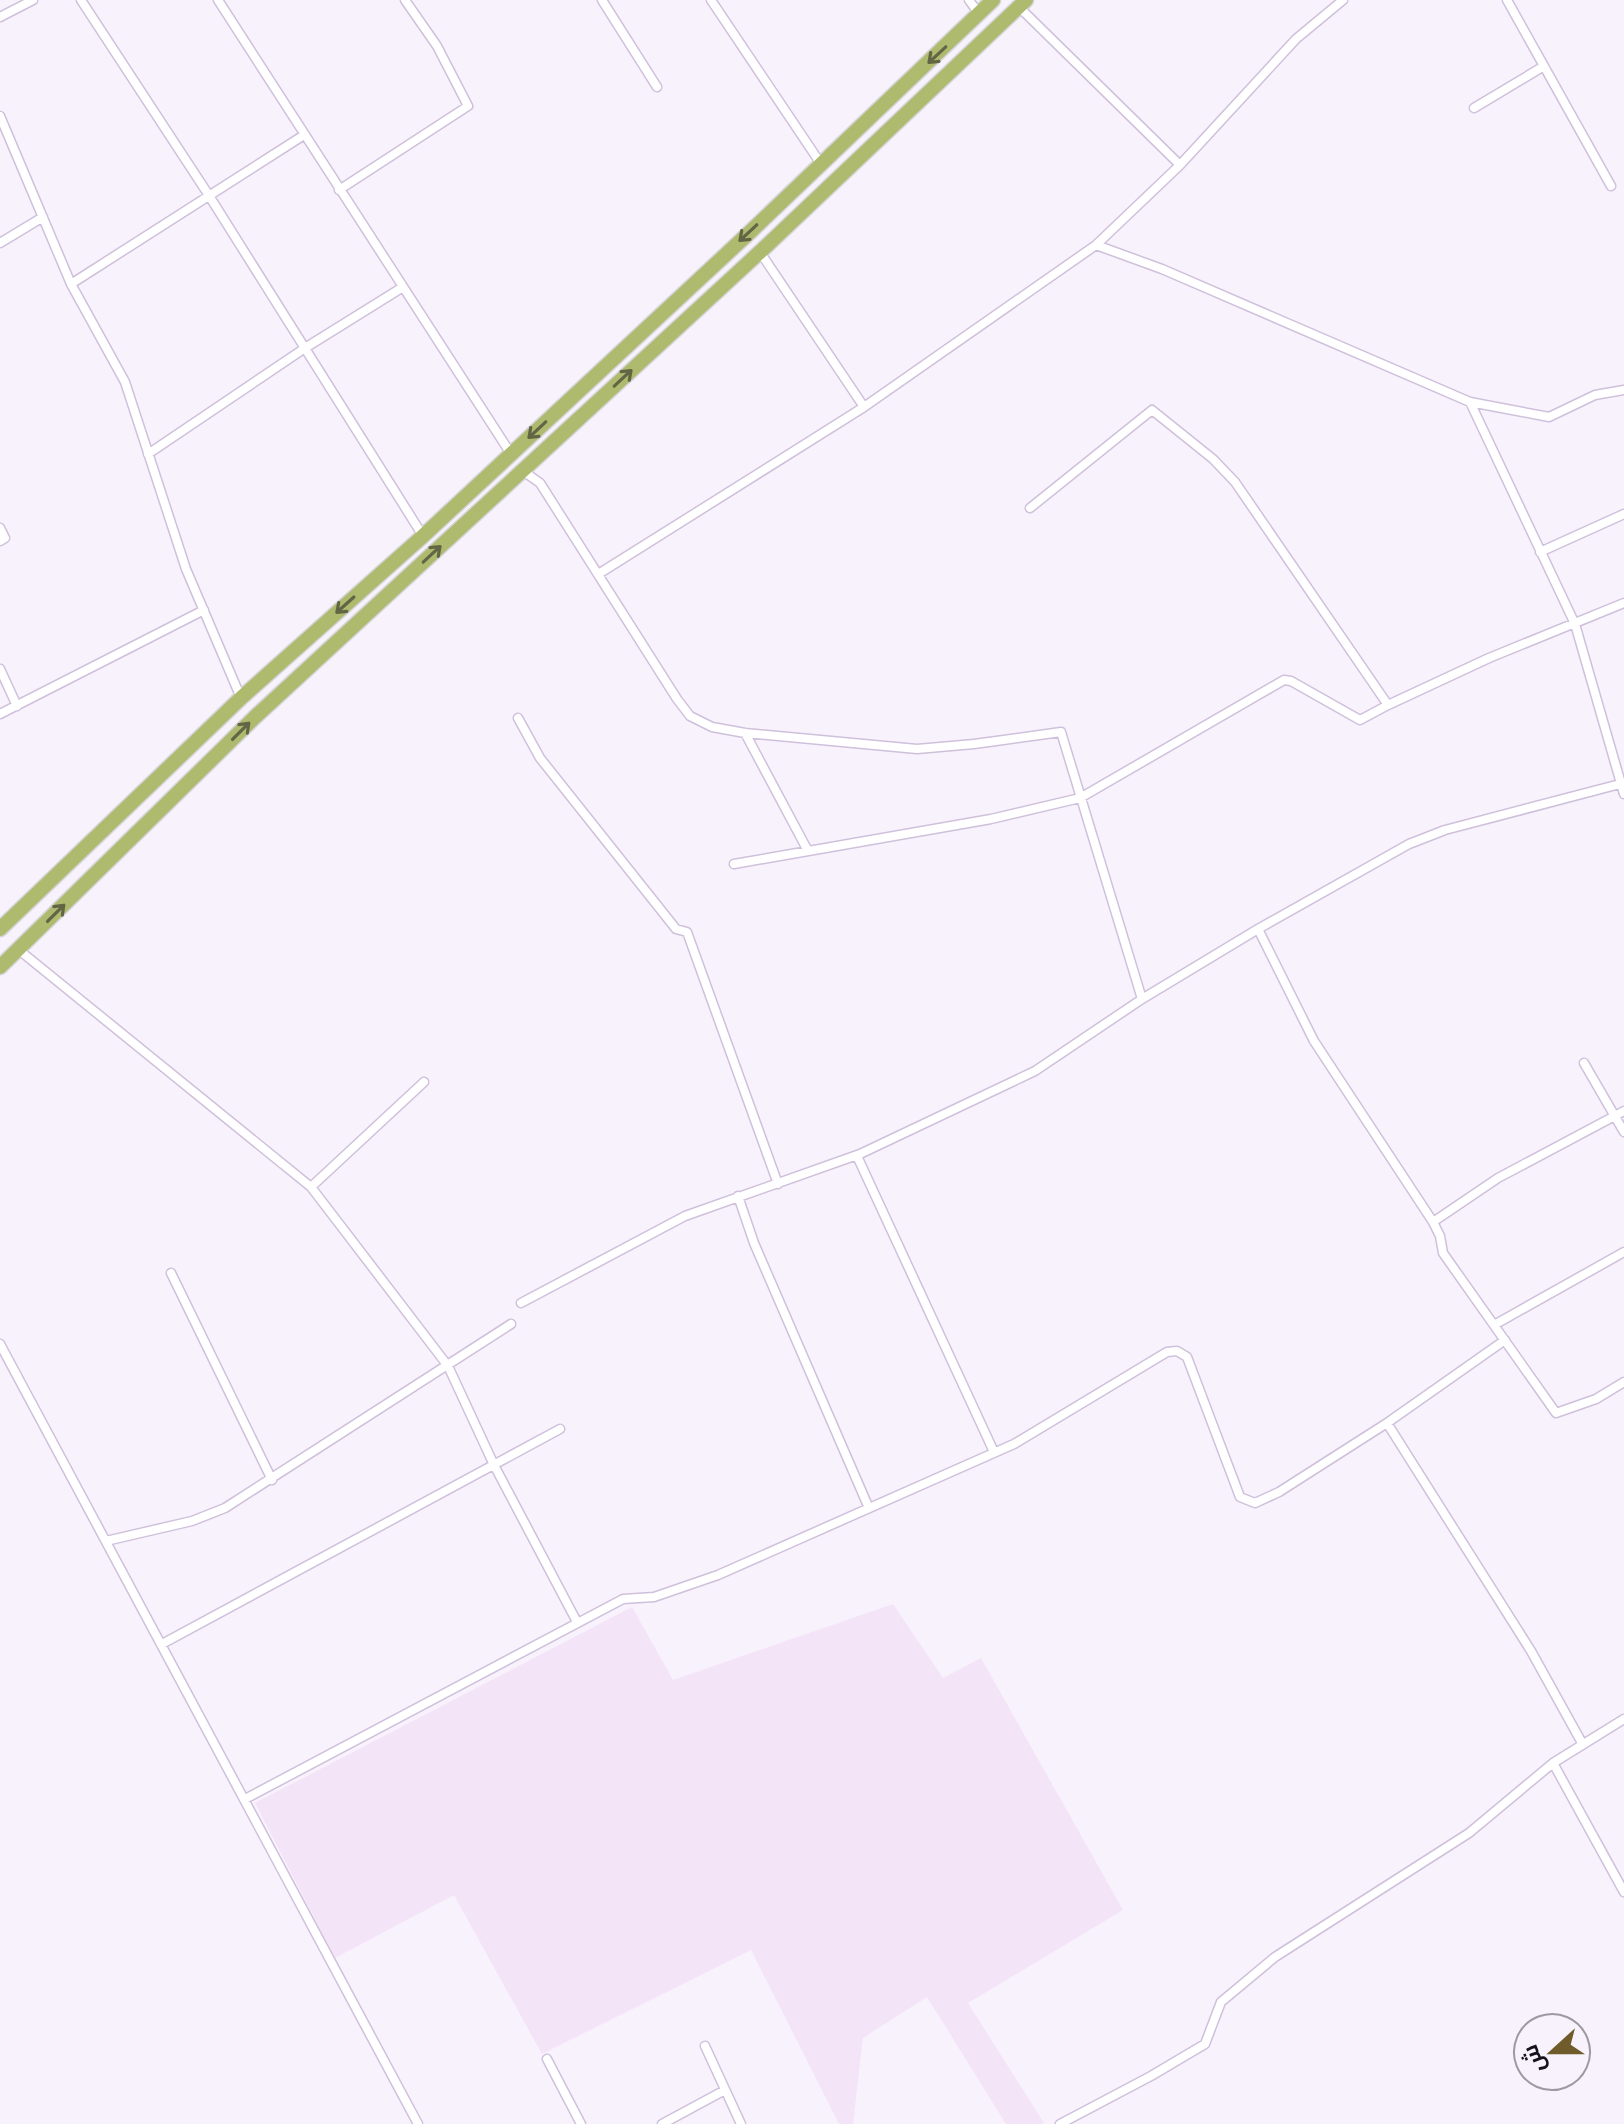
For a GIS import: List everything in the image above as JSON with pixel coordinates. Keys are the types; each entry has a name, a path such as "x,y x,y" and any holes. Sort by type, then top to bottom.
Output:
{"highway":[{"path":"0,929 241,698 423,536 993,0"},
{"path":"0,967 255,717 760,252 1023,4"}],"street":[{"path":"0,17 33,0"},
{"path":"81,0 208,194 423,536"},
{"path":"218,0 511,454"},
{"path":"339,190 468,106 437,46 405,0"},
{"path":"602,0 657,87"},
{"path":"711,0 821,164"},
{"path":"969,0 979,14"},
{"path":"600,573 864,407 1096,245 1180,165 1296,39 1343,0"},
{"path":"1507,0 1611,186"},
{"path":"1023,4 1180,165"},
{"path":"1474,108 1544,66"},
{"path":"0,116 2,127 71,284 125,382 186,569 241,698"},
{"path":"71,284 304,135"},
{"path":"0,243 43,217"},
{"path":"1096,245 1162,269 1470,402 1549,417 1595,395 1624,390"},
{"path":"760,252 864,407"},
{"path":"148,454 305,348 403,287"},
{"path":"1470,402 1575,624 1624,794"},
{"path":"1030,508 1152,410 1213,459 1235,482 1388,705"},
{"path":"523,471 540,483 690,716 712,727 745,733 917,749 1061,732 1142,999"},
{"path":"1540,552 1624,514"},
{"path":"0,528 5,538 0,541"},
{"path":"734,864 991,819 1080,798 1277,682 1291,681 1360,720 1489,658 1624,603"},
{"path":"0,714 204,610"},
{"path":"0,669 17,706"},
{"path":"518,718 549,770 676,929 687,932 778,1184"},
{"path":"745,733 808,851"},
{"path":"521,1303 685,1216 857,1156 1035,1071 1142,999 1409,844 1445,830 1621,780"},
{"path":"1258,929 1314,1041 1433,1222 1443,1253 1556,1413 1596,1399 1624,1382"},
{"path":"19,950 311,1187 448,1366 494,1465 577,1622"},
{"path":"1584,1063 1624,1132"},
{"path":"311,1187 424,1082"},
{"path":"1433,1222 1498,1178 1624,1111"},
{"path":"857,1156 994,1452"},
{"path":"738,1196 760,1258 868,1506"},
{"path":"1494,1325 1624,1252"},
{"path":"171,1273 272,1480"},
{"path":"106,1541 192,1521 225,1508 511,1324"},
{"path":"245,1799 623,1599 654,1597 718,1575 1014,1444 1167,1352 1177,1351 1187,1357 1240,1497 1255,1503 1279,1492 1387,1423 1505,1340"},
{"path":"0,1344 418,2124"},
{"path":"1387,1423 1531,1651 1582,1743"},
{"path":"162,1644 560,1429"},
{"path":"1060,2124 1205,2044 1221,2002 1275,1957 1469,1833 1553,1763 1624,1719"},
{"path":"1553,1763 1624,1892"},
{"path":"705,2046 741,2124"},
{"path":"547,2059 581,2124"},
{"path":"662,2124 725,2090"}],"shaded area":[{"path":"893,1604 943,1678 981,1658 1123,1910 968,2003 1042,2124 1006,2124 927,1997 863,2038 853,2124 839,2124 751,1950 542,2054 454,1895 335,1958 255,1803 632,1607 673,1680"}]}
